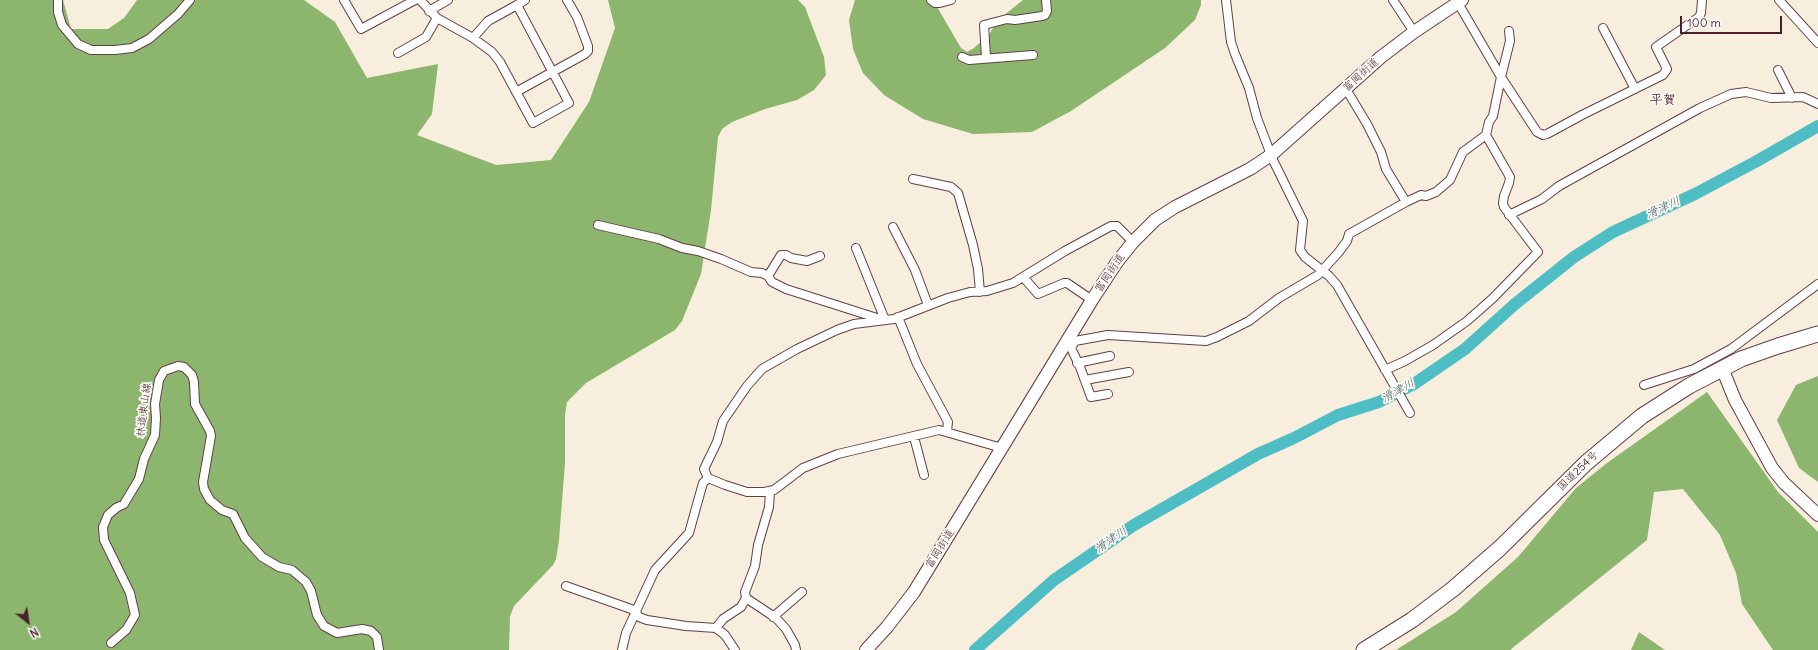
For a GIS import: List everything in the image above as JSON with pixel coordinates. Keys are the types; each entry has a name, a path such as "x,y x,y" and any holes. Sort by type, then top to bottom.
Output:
{"highway":[{"name":"国道254号","path":"1364,650 1412,620 1459,584 1500,548 1586,462 1642,416 1672,395 1722,368 1760,352 1818,334"}],"street":[{"path":"58,0 58,12 62,25 78,44 91,50 116,50 132,48 149,39 178,14 190,0"},
{"path":"344,0 361,29 415,0"},
{"path":"420,0 437,18 473,38 496,56 533,123 569,103 517,5"},
{"path":"430,11 448,0"},
{"path":"473,38 488,21 525,0"},
{"path":"516,92 586,54 588,51 586,39 568,0"},
{"path":"931,0 934,3 940,3 951,0"},
{"path":"986,57 984,25 1007,19 1015,20 1045,15 1047,11 1046,0"},
{"path":"1226,0 1232,46 1249,88 1257,118 1271,155 1303,221 1300,250 1305,257 1322,270 1337,285 1409,412"},
{"path":"1394,0 1414,32"},
{"path":"1460,1 1501,77 1537,132 1543,135 1663,75 1666,72 1666,65 1656,47 1699,17 1702,13 1702,0"},
{"path":"1779,0 1818,43"},
{"name":"富岡街道","path":"866,650 887,627 914,592 1002,448 1071,341 1092,300 1117,262 1133,242 1155,220 1175,207 1250,169 1271,155 1381,57 1414,32 1460,1"},
{"path":"398,53 426,37 437,18"},
{"path":"1603,28 1635,89"},
{"path":"1108,394 1091,397 1071,348 1071,341 1108,335 1206,341 1217,337 1249,321 1279,298 1306,283 1322,270 1338,253 1347,241 1349,234 1406,202 1421,195 1426,196 1436,192 1450,180 1463,152 1486,135 1489,122 1493,116 1510,41 1509,31"},
{"path":"962,57 969,60 986,57 1033,55"},
{"path":"1778,70 1792,98"},
{"path":"1346,89 1367,124 1381,152 1386,169 1406,202"},
{"path":"1509,215 1536,202 1559,186 1700,108 1731,94 1746,92 1771,98 1803,97 1818,104"},
{"path":"1386,371 1433,345 1467,320 1492,299 1538,252 1509,215 1503,203 1510,177 1486,135"},
{"path":"913,179 951,188 958,193 973,245 978,268 980,292"},
{"path":"598,225 659,239 682,248 698,251 750,272 762,273 768,276 772,282 786,289 885,320"},
{"path":"1002,448 947,431 939,430 838,454 795,472 770,492 748,492 708,478 704,469 717,442 723,421 743,391 762,369 797,349 837,330 854,324 898,317 959,295 980,292 1013,283 1024,278 1037,267 1111,226 1117,226 1133,242"},
{"path":"893,227 915,270 928,305"},
{"path":"856,248 885,320"},
{"path":"768,276 781,255 807,261 820,256"},
{"path":"1024,278 1038,294 1064,283 1092,300"},
{"path":"1644,385 1694,368 1731,349 1818,284"},
{"path":"898,317 917,364 948,422 947,431"},
{"path":"1077,362 1110,356"},
{"name":"林道東山線","path":"111,643 126,630 132,623 135,615 130,593 104,540 103,527 108,515 116,508 124,504 139,479 144,459 155,435 155,404 159,380 164,372 178,366 184,367 192,374 195,404 210,431 211,436 203,482 204,489 210,500 222,510 233,514 245,538 262,557 279,567 292,570 306,582 317,616 324,626 337,633 362,629 371,631 377,636 379,650"},
{"path":"1722,368 1735,400 1772,468 1784,483 1818,515"},
{"path":"1085,380 1129,372"},
{"path":"914,437 924,475"},
{"path":"622,650 626,633 655,570 689,533 703,483 708,478"},
{"path":"716,628 723,619 741,607 746,598 745,592 755,566 758,545 769,507 770,492"},
{"path":"566,586 634,610 647,620 671,624 716,628 725,635 735,650"},
{"path":"773,617 802,592"},
{"path":"746,598 773,617 786,629 795,645 796,650"}],"green space":[{"path":"0,0 63,0 71,29 108,29 124,18 137,0 304,0 335,22 367,78 438,64 432,114 417,135 496,165 551,160 589,102 615,28 608,0 798,0 805,7 824,57 826,75 814,90 797,100 765,109 732,122 722,129 718,137 711,210 701,274 682,321 675,330 586,383 567,402 565,415 565,463 559,540 556,559 553,565 514,606 510,616 509,650 0,650"},
{"path":"855,0 933,0 961,48 967,52 974,48 990,33 998,20 1023,0 1201,0 1201,5 1195,20 1165,48 1071,111 1032,132 973,134 923,119 884,95 863,73 853,49 849,20"},
{"path":"1818,376 1818,482 1799,468 1777,420 1796,385"},
{"path":"1707,392 1778,492 1818,532 1818,650 1773,650 1742,604 1736,573 1720,535 1683,489 1654,492 1647,540 1510,650 1396,650 1456,612 1518,557 1576,488 1607,463"},
{"path":"1639,632 1665,650 1631,650"}],"waterway":[{"name":"滑津川","path":"975,650 1054,580 1134,525 1258,454 1294,438 1338,415 1379,402 1414,384 1465,349 1515,304 1574,257 1613,232 1695,194 1818,126"}],"district":[{"name":"平賀","path":"1663,100"}]}
